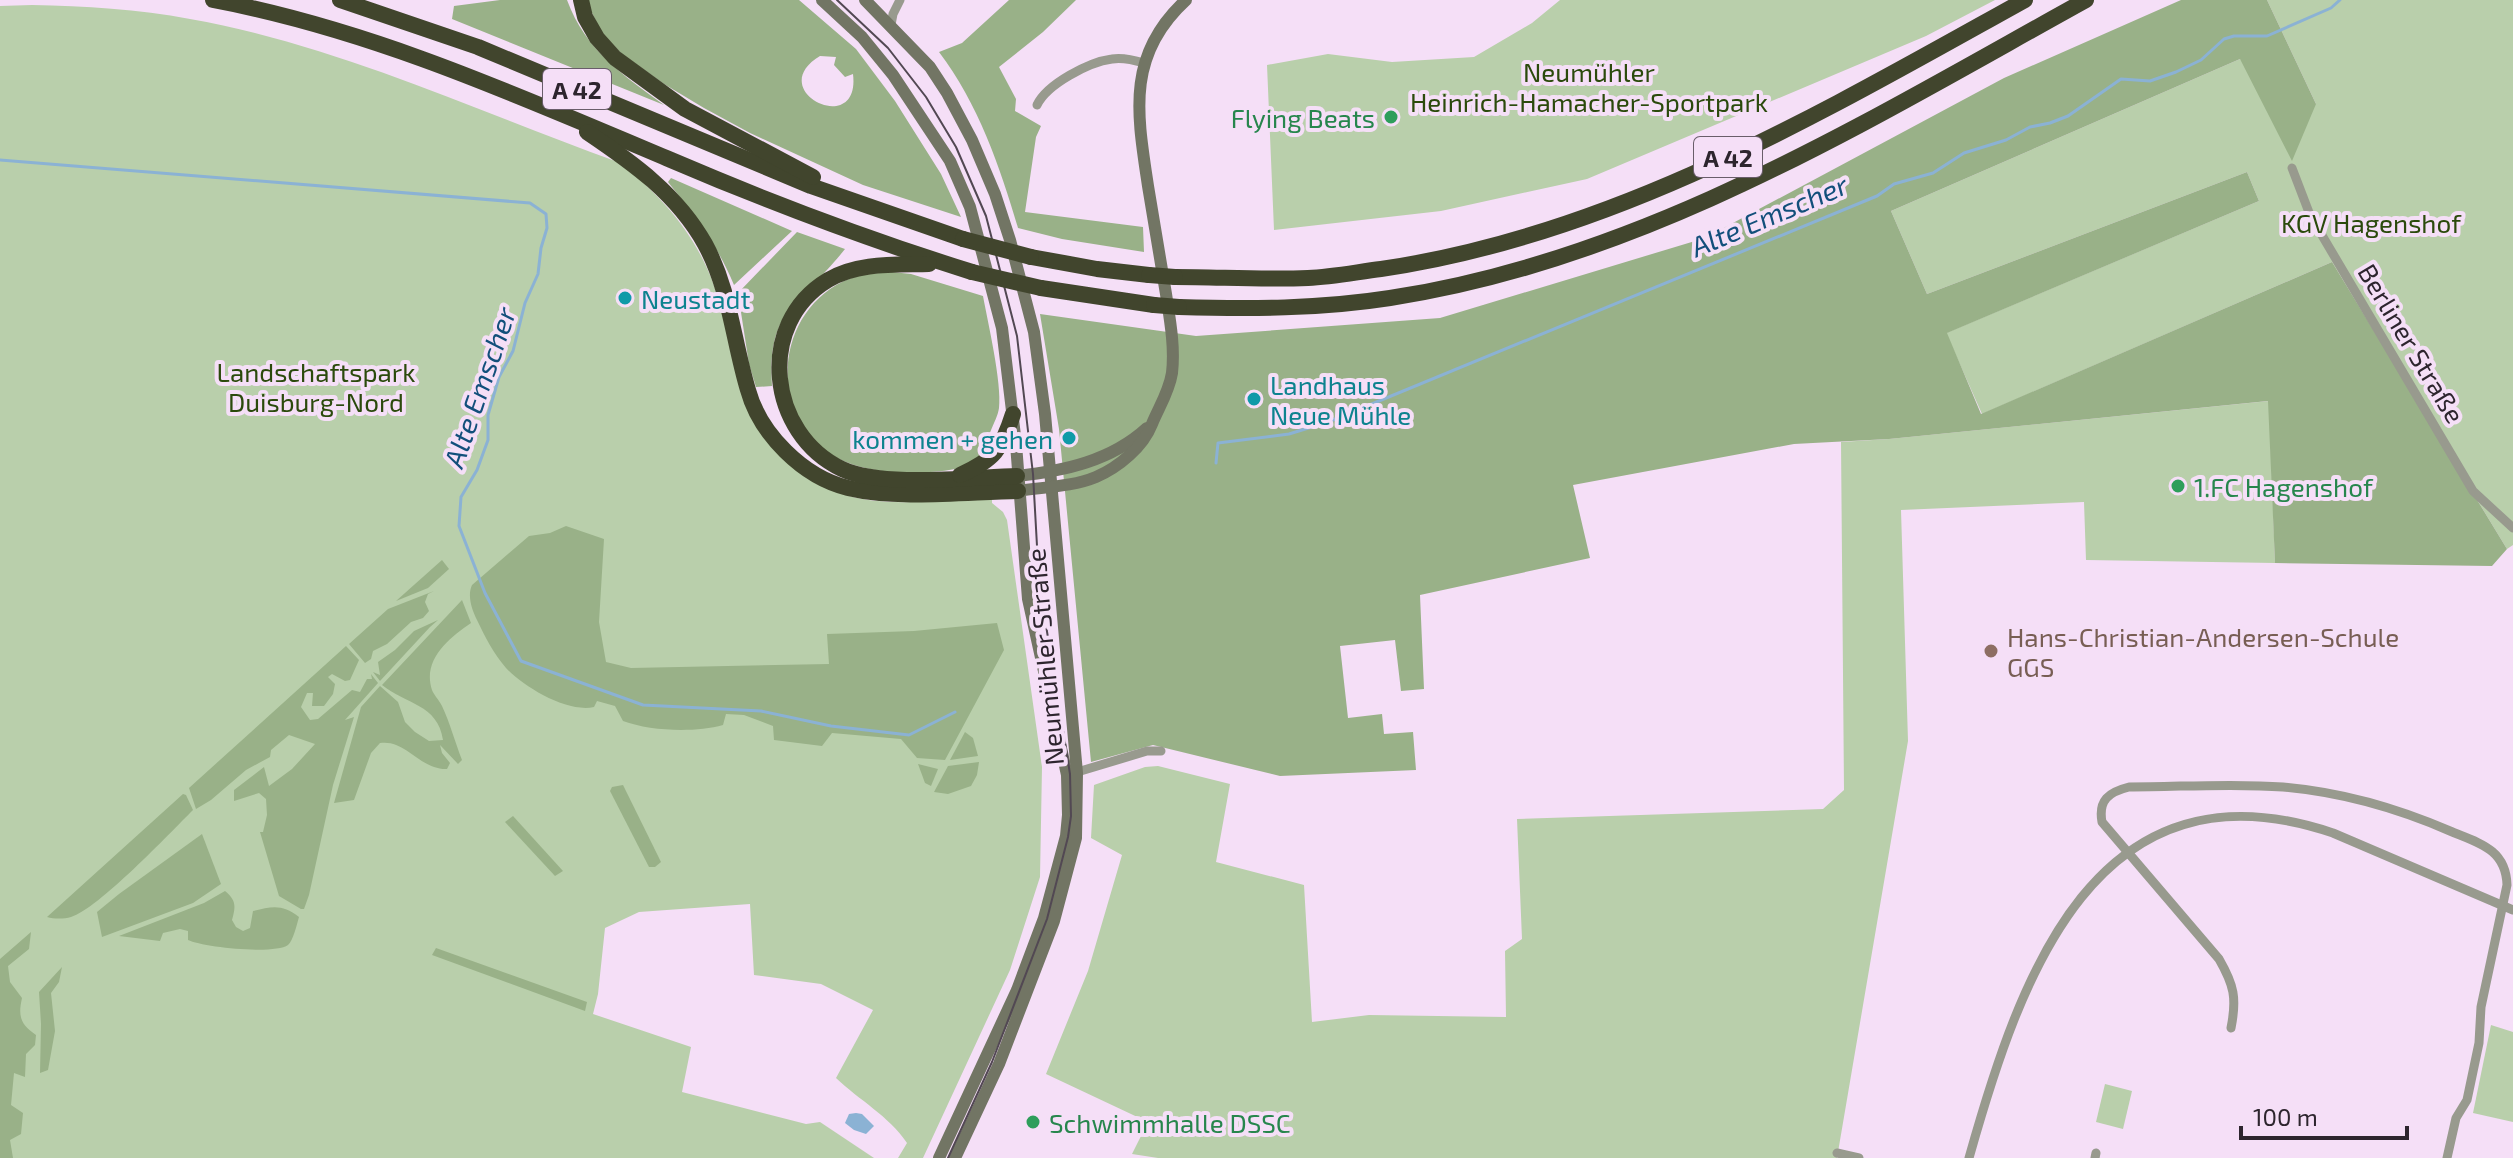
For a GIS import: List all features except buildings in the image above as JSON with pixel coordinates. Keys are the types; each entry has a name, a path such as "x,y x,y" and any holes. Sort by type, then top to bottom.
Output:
{"highway":[{"name":"A 42","path":"213,0 307,21 443,65 789,208 972,272 1041,288 1179,307 1305,307 1387,299 1471,283 1571,255 1697,206 1761,176 2086,0"},
{"name":"A 42","path":"340,0 478,47 882,212 963,239 1031,257 1149,275 1309,278 1411,264 1518,241 1603,212 1687,177 1808,118 2025,0"},
{"path":"581,0 585,17 597,38 615,58 685,109 815,183"},
{"path":"556,111 648,174 693,225 718,272 730,307 748,391 757,414 797,462 845,488 878,494 1018,483"},
{"path":"947,264 880,265 857,269 829,280 806,298 791,320 778,365 779,386 789,416 802,438 821,456 844,470 872,477 955,478 1018,483"},
{"path":"955,478 978,468 995,455 1005,441 1013,414"}],"main road":[{"name":"Neumühler Straße","path":"822,0 862,37 893,75 950,161 970,207 1002,328 1013,414 1028,599 1072,774 1066,836 1044,918 1017,990 939,1158"},
{"name":"Neumühler Straße","path":"865,0 935,74 972,140 999,206 1034,332 1051,472 1076,838 1054,921 999,1064 955,1158"},
{"path":"1018,483 1052,486 1096,476 1140,446 1149,434 1168,390 1173,358 1172,333 1141,135 1138,94 1144,63 1163,24 1186,0"},
{"path":"1018,483 1097,460 1136,438 1152,423"}],"street":[{"path":"891,25 900,0"},
{"path":"1037,105 1047,91 1093,63 1123,58 1144,63"},
{"name":"Berliner Straße","path":"2292,168 2310,215 2473,491 2513,528"},
{"path":"1072,774 1147,751 1161,751"},
{"path":"2231,1028 2235,1009 2234,992 2219,959 2102,822 2101,805 2105,797 2129,787 2281,787 2357,799 2393,809 2482,844 2499,857 2506,869 2507,885 2481,1007 2476,1057 2467,1100 2456,1118 2447,1158"},
{"path":"1969,1158 1993,1071 2044,956 2085,890 2126,851 2182,824 2215,816 2244,814 2304,823 2513,910"},
{"path":"1837,1153 1859,1158"}],"green space":[{"path":"500,0 567,0 584,34 607,60 664,105 452,19 454,6"},
{"path":"586,0 799,0 856,49 895,101 941,174 961,217 863,185 750,133 664,84 622,54 601,32","holes":["820,56 836,57 834,65 845,77 853,74 852,93 843,104 831,106 807,94 802,83 805,69"]},
{"path":"1009,0 1076,0 1043,32 999,67 1016,99 1015,111 1041,126 1036,137 1025,212 1143,227 1144,252 1062,239 1018,228 986,136 965,92 939,52 962,43"},
{"name":"Neumühler Heinrich-Hamacher-Sportpark","path":"1560,0 1995,0 1926,36 1587,179 1441,211 1274,230 1267,65 1328,54 1392,62 1474,57 1532,23"},
{"path":"2181,0 2267,0 2316,104 2292,161 2240,59 1891,211 1927,294 2247,172 2259,201 1947,333 1981,414 2332,262 2507,549 2492,566 2275,563 2268,401 1889,439 1794,444 1573,485 1590,558 1420,595 1424,689 1401,691 1395,640 1340,646 1348,718 1382,714 1384,734 1413,732 1416,770 1280,776 1153,745 1091,762 1059,429 1040,314 1196,336 1440,318 1705,238 2004,78"},
{"name":"KGV Hagenshof","path":"2267,0 2513,0 2513,545 2507,549 2332,262 1982,414 1946,333 2259,201 2247,172 1927,294 1891,211 2240,59 2316,104"},
{"name":"Landschaftspark Duisburg-Nord","path":"32,5 151,13 300,45 354,62 618,162 661,200 695,245 712,280 751,416 765,439 785,460 846,495 900,502 992,499 992,503 1003,512 1007,520 1042,767 1040,877 1010,970 923,1158 898,1158 907,1143 900,1133 836,1078 873,1010 821,984 754,975 750,904 639,912 605,928 593,1014 691,1047 682,1092 806,1124 820,1122 874,1158 0,1158 0,6"},
{"path":"671,178 792,231 734,285 705,231 668,182"},
{"path":"797,232 845,249 790,308 775,339 772,386 756,387 749,364 738,293"},
{"path":"911,274 983,296 994,353 999,408 987,443 989,455 959,468 900,473 846,462 820,446 802,425 791,400 788,373 791,345 802,320 819,298 844,281 861,275"},
{"path":"2269,401 2275,563 2086,560 2084,502 1901,510 1908,741 1837,1158 1158,1158 1132,1154 1148,1122 1046,1074 1088,971 1122,855 1091,838 1094,785 1145,767 1158,766 1230,784 1216,862 1304,885 1312,1022 1369,1015 1506,1017 1505,951 1522,939 1517,819 1823,809 1844,790 1841,442"},
{"path":"566,526 604,539 599,622 606,662 631,668 829,664 827,634 914,631 997,623 1004,650 945,760 917,758 901,739 832,733 822,746 774,740 773,726 744,715 726,714 723,725 686,730 659,729 623,721 615,706 597,701 594,707 571,706 547,697 524,683 498,657 473,612 470,598 472,585 529,536 550,533"},
{"path":"442,560 449,569 428,588 396,601"},
{"path":"434,591 428,594 425,602 429,611 423,618 411,622 387,644 373,651 371,659 365,663 349,644 388,609"},
{"path":"462,600 471,623 440,651 434,660 430,679 462,760 458,764 440,745 450,763 447,769 437,768 398,746 380,743 371,753 354,800 334,803 361,707 380,686 398,702 405,722 415,732 429,741 443,740 440,728 428,712 382,685"},
{"path":"438,620 380,681 373,672 380,675 378,662 414,631"},
{"path":"346,646 359,660 350,680 345,681 332,674 328,677 335,684 333,694 324,706 312,706 313,693 307,693 301,707 310,720 318,719 352,690 360,692 367,679 372,679 371,674 378,683 345,720 354,717 333,785 309,895 304,909 301,909 279,896 260,832 263,832 267,815 266,799 259,793 234,801 234,790 264,767 269,786 292,769 315,744 289,735 271,750 270,757 246,770 196,809 189,788"},
{"path":"965,732 973,738 978,756 950,760"},
{"path":"979,762 971,786 948,794 934,792 948,766"},
{"path":"918,764 938,769 931,786 925,783"},
{"path":"623,785 661,862 655,867 649,867 610,791 612,787"},
{"path":"183,794 193,810 115,886 71,917 47,917"},
{"path":"513,816 563,871 555,876 505,822"},
{"path":"202,834 221,884 193,903 102,937 97,912"},
{"path":"225,891 234,904 232,920 243,931 250,928 253,911 260,909 282,908 299,917 290,943 280,948 254,950 222,947 188,940 188,931 180,929 163,933 160,941 119,936 204,903"},
{"path":"31,932 29,949 8,966 10,982 22,998 22,1019 36,1035 35,1045 26,1054 25,1077 14,1073 11,1105 23,1113 21,1134 10,1140 13,1158 0,1158 0,959"},
{"path":"436,948 587,1002 585,1011 432,955"},
{"path":"62,967 59,982 51,993 55,1031 48,1070 40,1073 39,992"},
{"path":"2491,1025 2513,1032 2513,1122 2473,1113"},
{"path":"2105,1084 2132,1091 2123,1129 2096,1122"}],"water":[{"path":"849,1114 862,1114 874,1126 866,1134 845,1123"}],"waterway":[{"name":"Alte Emscher","path":"1216,463 1218,443 1289,434 1328,422 1877,196 1894,184 1933,173 1964,153 2068,116 2121,79 2150,81 2176,72 2201,60 2224,39 2267,36 2331,8 2340,0"},
{"name":"Alte Emscher","path":"0,160 530,203 546,214 547,228 538,274 525,303 513,351 499,377 488,415 488,440 477,470 461,497 459,526 485,593 521,661 643,705 761,711 831,726 909,735 955,712"}],"tram line":[{"path":"837,0 888,48 926,97 956,147 986,216 1017,336 1033,474 1039,582 1070,774 1068,837 1047,919 992,1062 948,1158"}],"place":[{"name":"Flying Beats","path":"1391,117"},
{"name":"Neustadt","path":"625,298"},
{"name":"Landhaus Neue Mühle","path":"1254,399"},
{"name":"kommen + gehen","path":"1069,438"},
{"name":"1.FC Hagenshof","path":"2178,486"},
{"name":"Hans-Christian-Andersen-Schule GGS","path":"1991,651"},
{"name":"Schwimmhalle DSSC","path":"1033,1122"}]}
